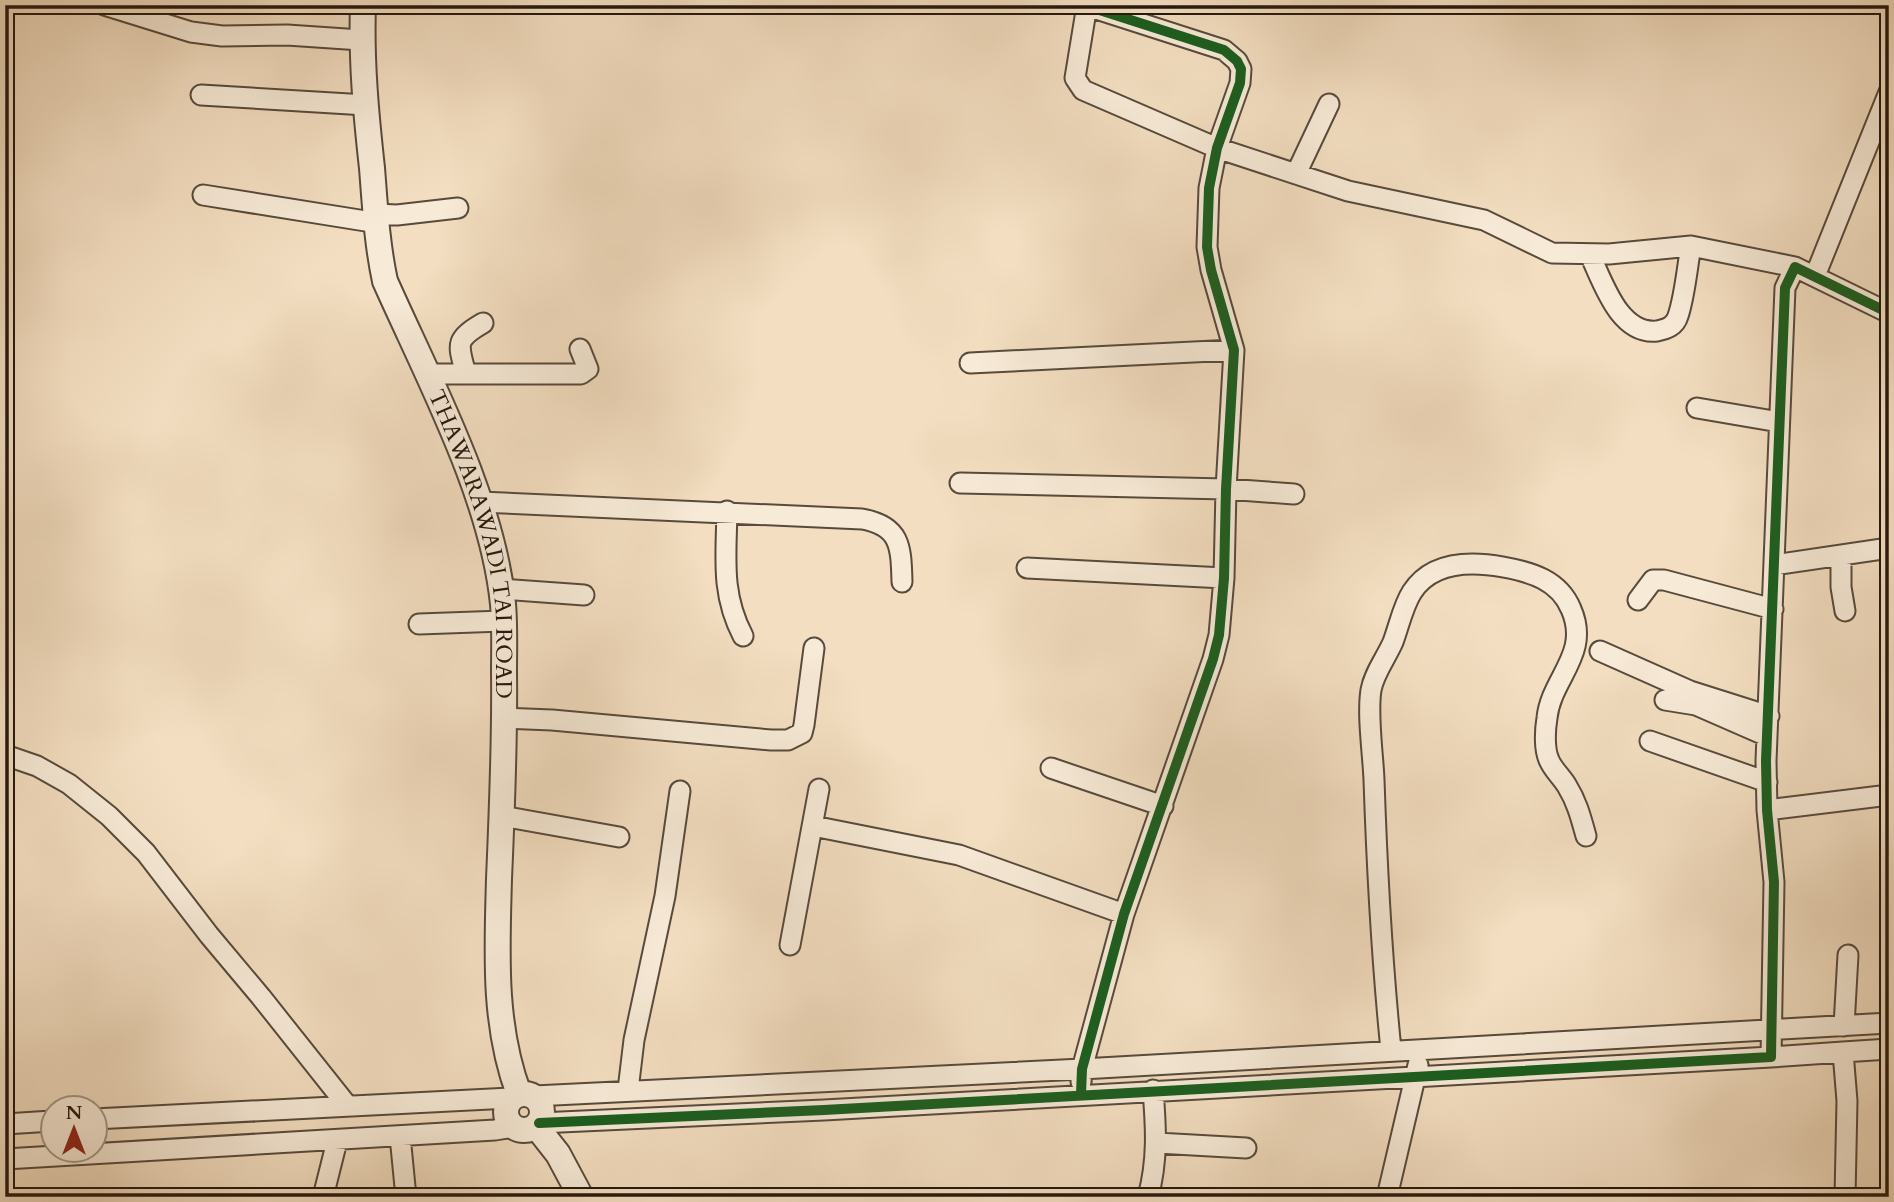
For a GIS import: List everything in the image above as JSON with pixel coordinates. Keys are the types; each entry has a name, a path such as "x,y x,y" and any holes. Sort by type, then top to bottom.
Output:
{"street":[{"path":"104,5 191,32 222,36 287,35 361,40"},
{"name":"THAWARAWADI TAI ROAD","path":"363,5 361,40 366,105 379,252 385,281 474,482 501,589 504,718 498,923 500,1008 507,1063 522,1096"},
{"path":"1081,1094 1082,1069 1124,915 1219,635 1234,349 1207,247 1209,188 1217,148 1240,83 1241,69 1237,61 1224,50 1087,6 1075,78 1083,90 1217,148 1383,199 1484,220 1552,253 1590,255 1691,246 1795,267 1889,313"},
{"path":"1815,276 1889,92"},
{"path":"201,94 366,105"},
{"path":"1296,174 1329,104"},
{"path":"203,195 377,219 458,208"},
{"path":"1590,255 1619,312 1637,329 1649,331 1670,328 1678,318 1691,246"},
{"path":"1771,1057 1774,882 1768,810 1767,736 1784,298 1785,288 1795,267"},
{"path":"466,374 459,348 460,339 483,323"},
{"path":"426,374 581,373 588,369 588,365 580,349"},
{"path":"970,363 1234,349"},
{"path":"1697,408 1779,422"},
{"path":"960,482 1226,489 1294,494"},
{"path":"480,502 727,511 875,521 895,536 900,548 902,582"},
{"path":"727,511 726,586 733,616 743,636"},
{"path":"1774,565 1888,551"},
{"path":"1841,555 1841,587 1845,611"},
{"path":"1391,1050 1375,812 1371,690 1411,593 1423,579 1437,569 1456,564 1493,565 1527,572 1548,580 1563,594 1571,607 1576,622 1576,641 1571,664 1549,705 1546,744 1548,760 1566,784 1579,808 1586,836"},
{"path":"1027,568 1224,578"},
{"path":"1637,600 1653,580 1664,580 1773,609"},
{"path":"501,589 584,595"},
{"path":"419,625 503,621"},
{"path":"504,718 788,740 802,733 814,648"},
{"path":"1600,651 1690,691 1769,716"},
{"path":"1665,700 1696,705 1767,736"},
{"path":"1650,741 1767,782"},
{"path":"5,755 37,766 69,783 109,816 146,853 346,1104"},
{"path":"1051,768 1163,806"},
{"path":"790,945 819,789"},
{"path":"628,1090 634,1040 665,896 680,791"},
{"path":"1768,810 1889,795"},
{"path":"502,817 620,837"},
{"path":"813,826 958,855 1124,915"},
{"path":"1844,1026 1848,955"},
{"path":"108,1118 346,1104 1082,1069 1889,1023"},
{"path":"1387,1197 1416,1076 1420,1048"},
{"path":"5,1159 337,1141 530,1125 1889,1049"},
{"path":"1843,1052 1847,1101 1845,1197"},
{"path":"1148,1197 1154,1176 1157,1143 1153,1090"},
{"path":"522,1096 507,1105 508,1121 530,1125 558,1154 581,1197"},
{"path":"522,1096 542,1108 542,1116 530,1125"},
{"path":"5,1124 38,1122"},
{"path":"400,1136 406,1197"},
{"path":"323,1197 337,1141"},
{"path":"1157,1143 1246,1148"}],"cycle path":[{"path":"1081,1094 1082,1069 1124,914 1219,635 1234,350 1207,247 1209,188 1217,148 1240,83 1241,69 1237,61 1224,50 1087,6"},
{"path":"539,1123 824,1110 1771,1057 1774,882 1767,810 1766,761 1785,288 1795,267 1889,313"}]}
